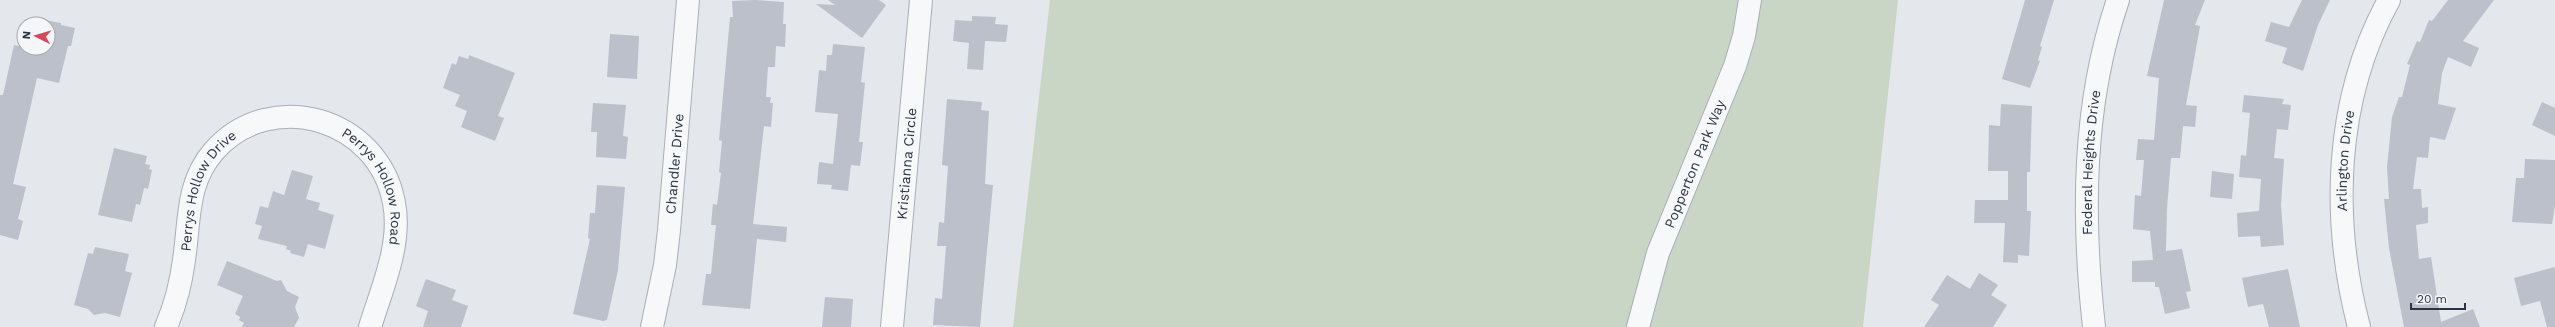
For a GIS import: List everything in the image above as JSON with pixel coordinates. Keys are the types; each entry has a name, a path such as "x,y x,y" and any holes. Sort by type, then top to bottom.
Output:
{"street":[{"name":"Chandler Drive","path":"652,327 665,265 669,230 688,0"},
{"name":"Kristianna Circle","path":"892,327 921,0"},
{"name":"Popperton Park Way","path":"1638,327 1658,253 1735,66 1744,36 1750,0"},
{"name":"Federal Heights Drive","path":"2094,327 2088,272 2087,178 2096,86 2110,26 2118,0"},
{"name":"Arlington Drive","path":"2359,327 2344,235 2341,196 2342,158 2356,80 2370,41 2389,0"},
{"name":"Perrys Hollow Drive","path":"166,327 181,274 190,200 203,167 214,151 229,138 261,121 277,117 311,118"},
{"name":"Perrys Hollow Road","path":"311,118 335,126 359,142 382,169 394,203 395,237 370,327"}],"green space":[{"path":"1050,0 1898,0 1863,327 1013,327"}],"building":[{"path":"755,0 784,2 783,24 786,24 785,47 776,46 775,67 768,67 766,97 771,97 770,103 773,103 771,127 764,126 753,224 787,227 786,242 757,239 750,309 702,305 706,274 711,274 716,225 711,225 713,204 717,205 721,173 719,172 722,141 719,140 730,17 733,17 732,1"},
{"path":"828,0 879,0 886,5 862,38 816,4 835,5"},
{"path":"2025,0 2054,0 2040,46 2042,47 2038,60 2040,61 2030,88 2002,79"},
{"path":"2164,0 2205,0 2195,25 2200,26 2186,105 2197,106 2195,127 2183,126 2180,158 2171,158 2167,209 2166,251 2182,249 2191,291 2186,292 2190,308 2165,314 2159,287 2155,287 2155,282 2132,282 2132,261 2153,260 2150,231 2133,229 2135,195 2141,196 2144,160 2136,160 2138,139 2154,140 2159,78 2147,76"},
{"path":"2302,0 2330,0 2318,25 2303,71 2282,63 2287,48 2265,41 2271,22 2289,27"},
{"path":"2448,0 2494,0 2463,41 2479,48 2471,67 2448,57 2442,73 2438,104 2456,108 2445,140 2430,137 2428,158 2417,157 2413,189 2421,189 2422,208 2428,207 2428,223 2416,225 2419,259 2431,257 2441,322 2473,309 2480,327 2404,327 2389,248 2384,199 2389,199 2387,167 2392,117 2399,97 2402,97 2410,65 2407,64 2417,41 2420,42 2429,20 2432,21"},
{"path":"972,16 996,17 995,24 1008,25 1006,42 985,41 983,70 967,69 969,43 953,41 955,20 972,21"},
{"path":"56,22 61,23 61,25 75,28 71,46 68,46 59,83 37,78 13,184 26,187 18,219 23,221 18,240 0,235 0,95 3,95 14,45 16,45 16,56 56,56"},
{"path":"610,34 639,36 637,79 607,77"},
{"path":"833,44 865,47 861,82 865,83 859,142 863,142 860,166 851,165 848,191 831,189 832,185 817,184 819,162 833,164 838,114 815,112 819,70 826,71 827,55 832,55"},
{"path":"469,55 515,73 498,116 504,118 495,141 461,127 467,111 455,106 460,95 443,88 452,63 456,65 459,56 468,59"},
{"path":"2244,95 2284,99 2282,104 2291,105 2288,130 2277,129 2274,158 2284,159 2281,205 2284,245 2261,247 2260,236 2238,237 2237,213 2259,211 2261,179 2239,177 2241,155 2246,156 2250,113 2242,112"},
{"path":"947,99 982,102 981,110 989,111 985,184 993,185 980,327 933,325 935,298 942,299 946,246 937,246 939,222 944,223 948,166 942,165"},
{"path":"2542,102 2555,108 2555,136 2532,125"},
{"path":"593,103 626,105 623,136 628,137 626,159 596,157 597,132 591,132"},
{"path":"2001,104 2032,106 2030,172 2027,172 2027,211 2031,211 2029,256 2018,255 2018,263 2003,262 2005,223 1974,223 1975,200 2008,200 2008,171 1988,171 1989,125 2000,126"},
{"path":"114,148 147,156 145,164 150,165 149,169 152,170 148,189 144,188 140,205 136,204 132,222 98,215"},
{"path":"2525,159 2555,160 2555,206 2552,224 2512,222 2516,178 2524,178"},
{"path":"292,170 313,176 306,199 320,203 318,210 334,215 325,249 308,244 304,257 290,253 291,251 286,249 287,246 258,239 262,226 255,224 260,206 268,208 273,191 284,195"},
{"path":"2212,171 2234,174 2232,199 2210,197"},
{"path":"597,185 625,187 618,270 607,320 603,321 573,314 590,239 588,238 590,213 595,213"},
{"path":"95,247 129,254 125,271 132,273 120,317 105,313 94,315 88,309 74,305 88,253 93,254"},
{"path":"227,261 277,281 281,280 287,291 299,297 295,307 299,318 294,327 242,327 244,323 239,320 240,317 235,314 243,296 217,285"},
{"path":"2555,267 2555,327 2547,327 2540,301 2521,306 2514,278"},
{"path":"2288,269 2300,327 2269,327 2263,304 2248,307 2242,278"},
{"path":"1979,273 1998,285 1991,295 2007,305 1993,327 1924,327 1939,305 1931,300 1947,275 1970,289"},
{"path":"426,279 456,290 452,300 468,306 461,327 423,327 428,311 416,306"},
{"path":"825,297 853,299 851,327 822,327"}]}
